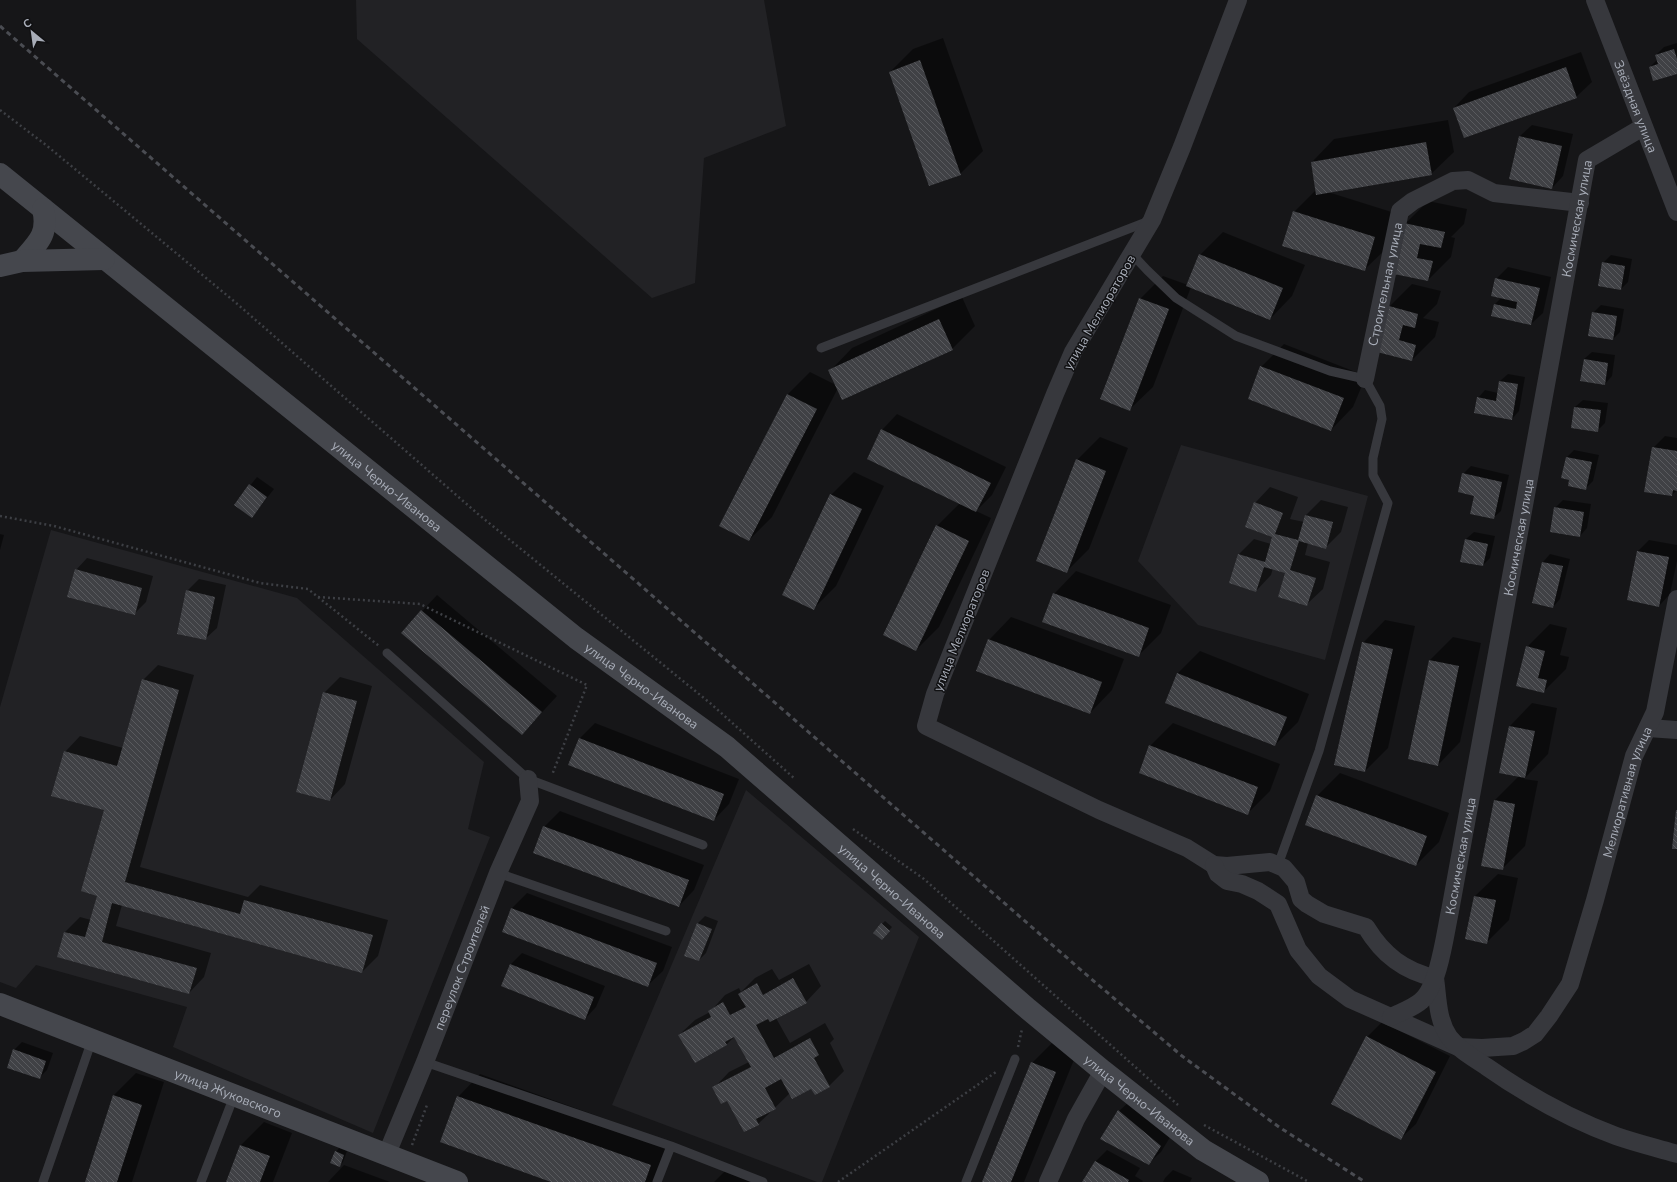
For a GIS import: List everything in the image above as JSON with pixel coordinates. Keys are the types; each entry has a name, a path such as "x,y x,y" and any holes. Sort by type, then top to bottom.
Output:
{"main road":[{"name":"улица Черно-Иванова","path":"0,174 570,633 727,747 1028,1009 1103,1071 1203,1150 1258,1182"},
{"path":"22,261 42,239 46,221 43,209"},
{"path":"0,266 22,261 104,259"},
{"name":"улица Жуковского","path":"1,1006 92,1040 386,1156 457,1182"}],"street":[{"name":"улица Мелиораторов","path":"1238,0 1182,147 1152,220 1073,352 935,694 926,726 1098,810 1187,848 1214,864 1227,866 1270,862 1278,865"},
{"name":"Звёздная улица","path":"1595,0 1677,212"},
{"name":"Космическая улица","path":"1436,978 1450,910 1587,160 1643,127"},
{"name":"Строительная улица","path":"1365,379 1400,211 1413,201 1453,181 1468,180 1494,193 1580,203"},
{"name":"Мелиоративная улица","path":"1458,1047 1482,1048 1513,1046 1524,1041 1535,1034 1570,984 1595,900 1634,756 1655,712 1677,599"},
{"path":"1648,728 1677,730"},
{"name":"переулок Строителей","path":"386,1156 425,1062 498,873 530,801 528,779"},
{"path":"1214,864 1218,874 1227,881 1242,884 1258,891 1278,904 1298,950 1319,976 1350,999 1458,1047 1518,1089 1547,1105 1616,1136 1677,1154"},
{"path":"1278,865 1284,868 1296,882 1301,899 1307,904 1324,914 1366,927 1375,943 1400,965 1421,975 1436,978"},
{"path":"1391,1017 1421,1001 1427,994 1436,978"},
{"path":"1436,978 1440,1019 1449,1037 1458,1047"},
{"path":"1048,1182 1076,1119 1103,1071"}],"lane":[{"path":"820,348 1152,220"},
{"path":"1132,254 1176,298 1236,336 1330,371 1365,379 1380,406 1382,419 1374,458 1373,475 1388,503 1319,751 1278,865"},
{"path":"387,653 528,779 703,845"},
{"path":"498,873 666,930"},
{"path":"43,1182 92,1040"},
{"path":"966,1182 1014,1059"},
{"path":"425,1062 671,1146 763,1182"},
{"path":"201,1182 234,1096"},
{"path":"657,1182 671,1146"}],"path":[{"path":"0,110 46,145 236,302 478,514 710,703 797,780"},
{"path":"0,516 54,526 260,583 308,589 387,653"},
{"path":"318,597 420,604 587,685"},
{"path":"849,827 924,879 1180,1107"},
{"path":"838,1182 1014,1059 1028,1009"},
{"path":"1201,1124 1309,1182"}],"shaded area":[{"path":"356,0 764,0 786,126 704,158 695,283 652,298 357,39"},
{"path":"1181,445 1368,496 1325,660 1198,625 1138,561"},
{"path":"51,530 297,598 484,762 468,829 490,837 373,1133 173,1047 187,1007 36,965 16,988 0,982 0,707"},
{"path":"746,790 919,937 822,1182 817,1182 612,1105"}],"building":[{"path":"1674,49 1677,59 1677,74 1653,81 1649,67 1658,64 1655,55"},
{"path":"920,60 961,175 929,186 889,72"},
{"path":"1566,67 1577,98 1464,138 1453,108"},
{"path":"1519,136 1562,146 1552,189 1509,179"},
{"path":"1426,142 1432,175 1316,195 1311,162"},
{"path":"1293,211 1375,237 1365,271 1282,246"},
{"path":"1404,223 1445,232 1441,248 1420,244 1417,258 1433,261 1428,281 1394,274"},
{"path":"1199,254 1283,288 1270,320 1186,286"},
{"path":"1602,262 1625,266 1621,290 1598,286"},
{"path":"1495,278 1540,288 1531,325 1491,316 1494,304 1516,309 1517,302 1491,296"},
{"path":"1139,298 1169,309 1130,411 1100,399"},
{"path":"1389,306 1418,314 1415,328 1403,325 1399,340 1416,345 1412,361 1377,352"},
{"path":"1592,312 1617,316 1613,340 1588,336"},
{"path":"939,319 953,350 842,400 828,370"},
{"path":"1584,359 1608,363 1605,385 1580,381"},
{"path":"1260,366 1344,398 1331,431 1248,399"},
{"path":"1499,381 1518,384 1512,420 1474,413 1477,397 1496,401"},
{"path":"787,394 817,409 749,541 719,526"},
{"path":"1574,407 1601,410 1598,432 1571,428"},
{"path":"881,429 991,483 976,512 867,459"},
{"path":"1652,447 1677,451 1677,491 1673,490 1672,496 1644,492"},
{"path":"1566,457 1592,462 1586,490 1568,486 1569,480 1561,478"},
{"path":"1076,459 1106,471 1067,573 1036,561"},
{"path":"1462,473 1502,482 1494,519 1470,514 1474,496 1458,492"},
{"path":"249,484 267,497 252,518 234,505"},
{"path":"830,494 862,509 814,610 782,595"},
{"path":"1254,502 1283,513 1275,534 1298,540 1305,515 1333,522 1326,549 1299,541 1290,570 1316,578 1307,606 1278,597 1285,573 1264,567 1256,592 1229,583 1238,554 1265,562 1272,537 1245,527"},
{"path":"1554,507 1584,512 1580,537 1550,532"},
{"path":"936,525 969,541 916,651 883,635"},
{"path":"1465,539 1488,544 1483,566 1460,562"},
{"path":"1637,551 1669,557 1659,607 1627,600"},
{"path":"1542,562 1563,566 1553,608 1532,603"},
{"path":"75,569 142,588 135,615 67,597"},
{"path":"186,590 215,597 206,640 177,634"},
{"path":"1053,593 1149,628 1139,657 1042,622"},
{"path":"421,610 542,712 522,735 401,633"},
{"path":"988,639 1102,682 1090,714 976,671"},
{"path":"1362,642 1393,649 1365,772 1334,765"},
{"path":"1526,646 1545,651 1538,678 1547,680 1544,693 1516,686"},
{"path":"1429,660 1459,666 1438,766 1408,759"},
{"path":"1177,673 1287,717 1275,746 1165,703"},
{"path":"142,679 179,690 125,882 240,914 244,900 373,935 362,973 112,903 102,942 197,968 189,994 57,957 64,932 85,937 97,896 81,891 104,810 51,796 64,751 117,766"},
{"path":"323,692 357,701 330,801 296,792"},
{"path":"1509,726 1535,731 1525,778 1499,773"},
{"path":"579,738 724,794 714,821 568,765"},
{"path":"1149,745 1258,787 1248,815 1139,773"},
{"path":"1316,795 1427,836 1416,866 1305,825"},
{"path":"1494,800 1515,804 1503,870 1481,866"},
{"path":"1676,810 1677,849 1672,849"},
{"path":"543,826 689,880 679,907 533,853"},
{"path":"1474,896 1496,900 1487,944 1465,939"},
{"path":"511,908 657,963 648,987 502,932"},
{"path":"697,923 712,929 699,961 684,956"},
{"path":"881,923 890,931 882,940 873,933"},
{"path":"510,964 594,997 585,1020 501,986"},
{"path":"793,978 807,1003 770,1022 768,1019 756,1025 774,1058 810,1038 819,1055 814,1058 830,1087 815,1095 811,1089 792,1099 781,1079 765,1088 776,1109 756,1119 759,1125 744,1132 727,1101 721,1104 712,1087 751,1067 734,1037 725,1042 727,1045 695,1063 678,1035 711,1017 708,1011 723,1002 730,1015 746,1007 738,994 757,983 763,995"},
{"path":"1366,1036 1436,1072 1401,1140 1331,1104"},
{"path":"13,1049 46,1061 40,1079 7,1068"},
{"path":"1031,1062 1056,1072 1011,1182 982,1182"},
{"path":"113,1095 142,1105 117,1182 85,1182"},
{"path":"457,1096 651,1165 645,1182 551,1182 440,1142"},
{"path":"1118,1110 1161,1146 1149,1165 1100,1139"},
{"path":"240,1145 270,1156 260,1182 226,1182"},
{"path":"335,1151 344,1155 340,1167 330,1163"},
{"path":"1095,1161 1129,1180 1128,1182 1082,1182"}],"railway":[{"path":"0,26 1089,977 1182,1056 1279,1127 1365,1182"}]}
